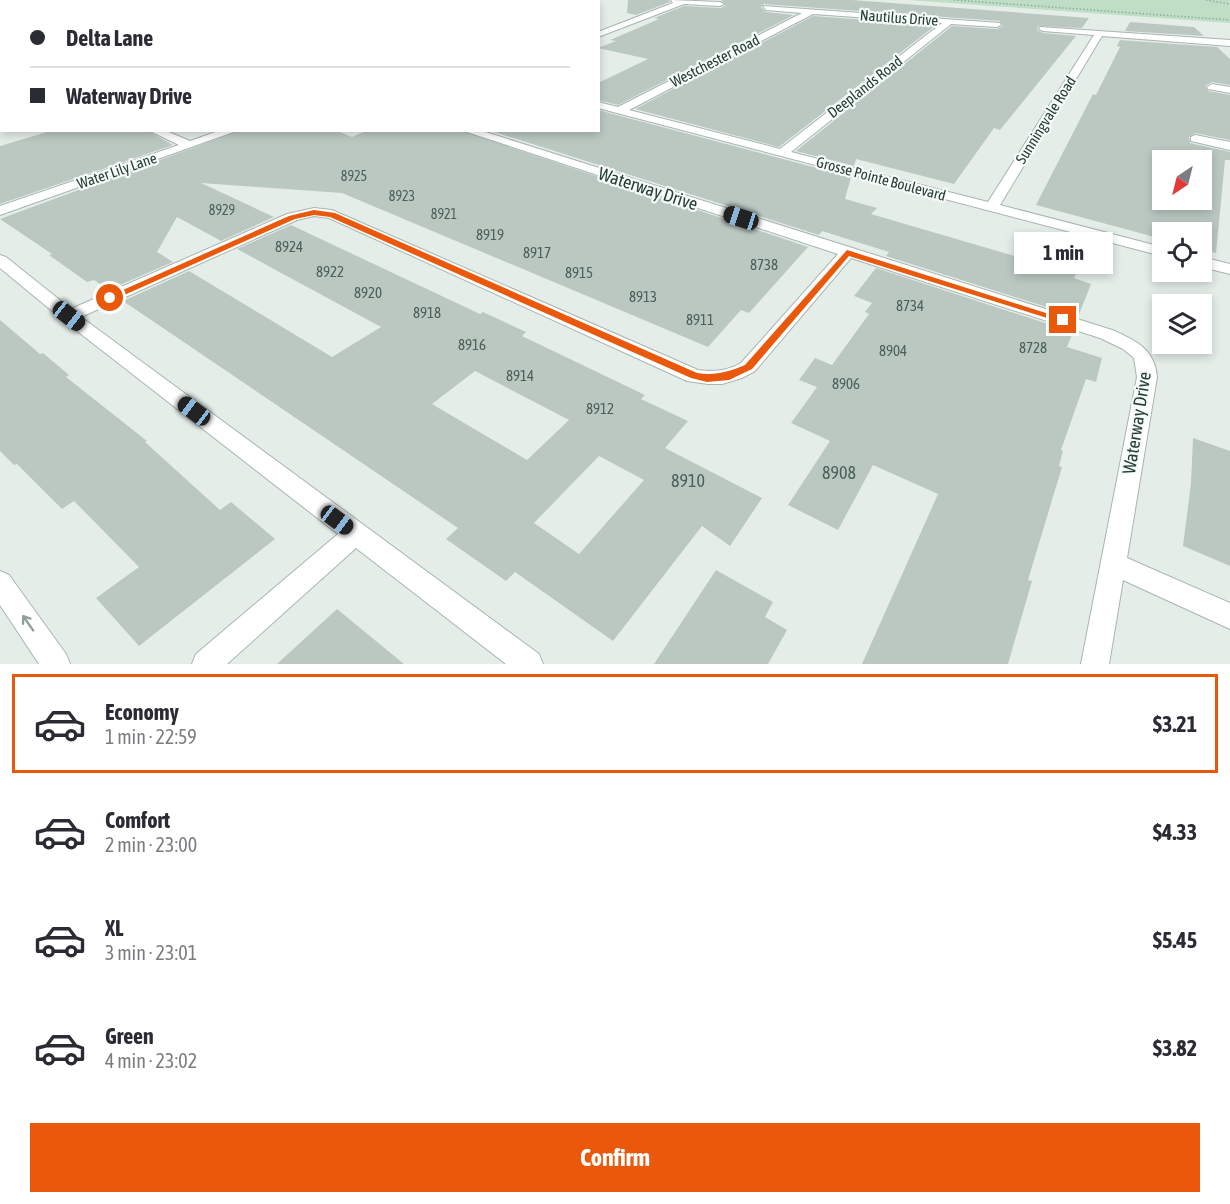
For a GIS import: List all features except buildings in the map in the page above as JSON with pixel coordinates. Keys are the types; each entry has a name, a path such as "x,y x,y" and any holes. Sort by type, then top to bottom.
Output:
{"street":[{"path":"666,0 720,4"},
{"path":"600,34 685,2"},
{"name":"Nautilus Drive","path":"765,8 997,26"},
{"name":"Westchester Road","path":"618,111 812,11"},
{"name":"Deeplands Road","path":"782,153 949,22"},
{"path":"1043,29 1230,43"},
{"name":"Sunningvale Road","path":"992,207 1100,33"},
{"path":"1212,87 1230,90"},
{"name":"Grosse Pointe Boulevard","path":"600,106 1152,249"},
{"path":"158,132 189,145"},
{"name":"Water Lily Lane","path":"0,211 228,132"},
{"name":"Waterway Drive","path":"472,132 1106,334 1124,341 1144,356 1148,365 1147,377 1095,664"},
{"path":"1195,139 1230,146"},
{"path":"69,316 292,217 314,212 332,214 694,376 717,378 729,376 748,367 847,253"},
{"path":"0,260 69,316 529,664"},
{"path":"1212,264 1230,269"},
{"path":"206,664 355,534"},
{"path":"1112,563 1230,616"},
{"path":"0,583 56,664"}],"path":[{"path":"954,0 1230,20"},
{"path":"1206,0 1230,4"}],"green space":[{"path":"908,0 1230,0 1230,23"}],"route":[{"path":"110,298 292,217 314,212 332,214 694,376 707,378 729,376 748,367 847,253 1063,320"}]}
